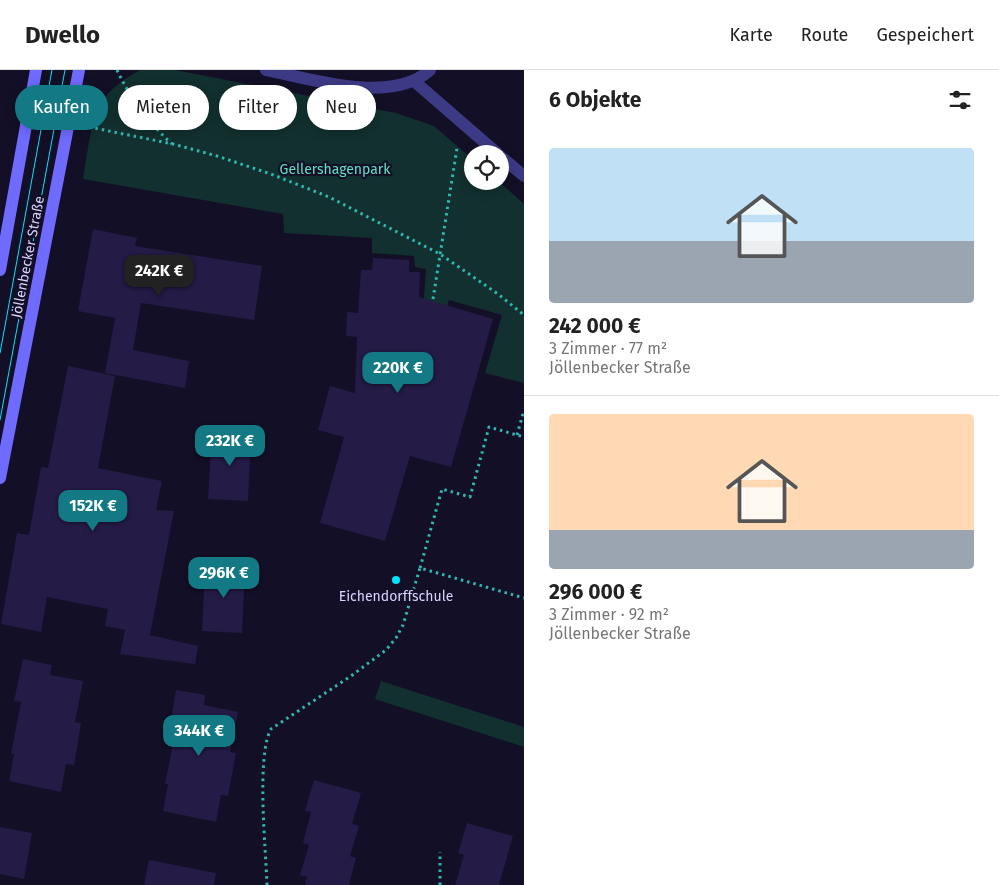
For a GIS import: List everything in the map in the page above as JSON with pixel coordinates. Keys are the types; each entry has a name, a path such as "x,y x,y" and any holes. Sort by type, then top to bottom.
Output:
{"main road":[{"name":"Jöllenbecker Straße","path":"0,270 36,70"},
{"name":"Jöllenbecker Straße","path":"77,85 80,70"},
{"name":"Jöllenbecker Straße","path":"0,478 68,130"}],"street":[{"path":"266,70 360,87 384,87 414,81 430,70"},
{"path":"414,81 487,145"},
{"path":"509,163 524,176"}],"path":[{"path":"117,70 125,87 137,104 158,130 173,144"},
{"path":"433,299 462,123"},
{"path":"104,130 173,144 217,156 271,174 329,197 440,254 498,294 524,315"},
{"path":"517,435 524,410"},
{"path":"267,885 264,778 267,738 272,729 386,650 396,638 403,625 442,489 470,497 490,427 524,437"},
{"path":"420,568 524,598"},
{"path":"440,852 440,885"}],"green space":[{"name":"Gellershagenpark","path":"141,70 175,70 252,85 219,85 219,130 297,130 297,94 307,96 307,130 376,130 376,109 396,113 434,126 464,152 464,190 508,190 524,204 524,383 485,373 502,315 449,300 444,315 423,312 426,269 415,267 414,256 372,253 372,238 284,233 283,214 83,179 92,130 108,130 108,93 114,87"},
{"path":"381,681 524,727 524,747 375,699"}],"building":[{"path":"93,229 137,238 135,246 262,266 254,320 141,303 133,350 189,361 185,388 105,373 115,318 78,311"},
{"path":"373,258 409,260 409,272 420,272 419,297 493,319 451,467 410,456 385,541 320,523 344,437 318,430 330,386 355,393 357,337 346,336 347,312 358,313 361,270 372,270"},
{"path":"68,366 115,376 98,468 162,481 156,510 174,511 150,635 198,646 195,664 120,654 125,630 105,626 108,609 47,597 41,632 1,624 17,533 29,535 41,467 48,468"},
{"path":"212,433 251,435 248,501 208,499"},
{"path":"205,565 245,566 242,633 202,631"},
{"path":"23,659 52,665 50,675 83,681 75,722 81,723 74,765 66,764 61,792 9,781 14,754 11,754 21,702 14,701"},
{"path":"176,690 205,695 204,705 238,712 230,752 236,753 228,796 221,795 216,822 163,811 168,784 165,784 175,733 169,732"},
{"path":"314,780 361,793 352,824 359,826 350,856 356,858 349,885 305,885 307,877 300,875 309,845 303,843 311,812 305,811"},
{"path":"467,823 513,836 499,885 455,885 464,855 458,853"},
{"path":"0,827 32,833 24,879 0,874"},
{"path":"149,860 216,873 214,885 144,885"}],"tram line":[{"path":"0,353 52,70"},
{"path":"0,420 65,70"}],"place":[{"name":"Eichendorffschule","path":"396,580"}]}
